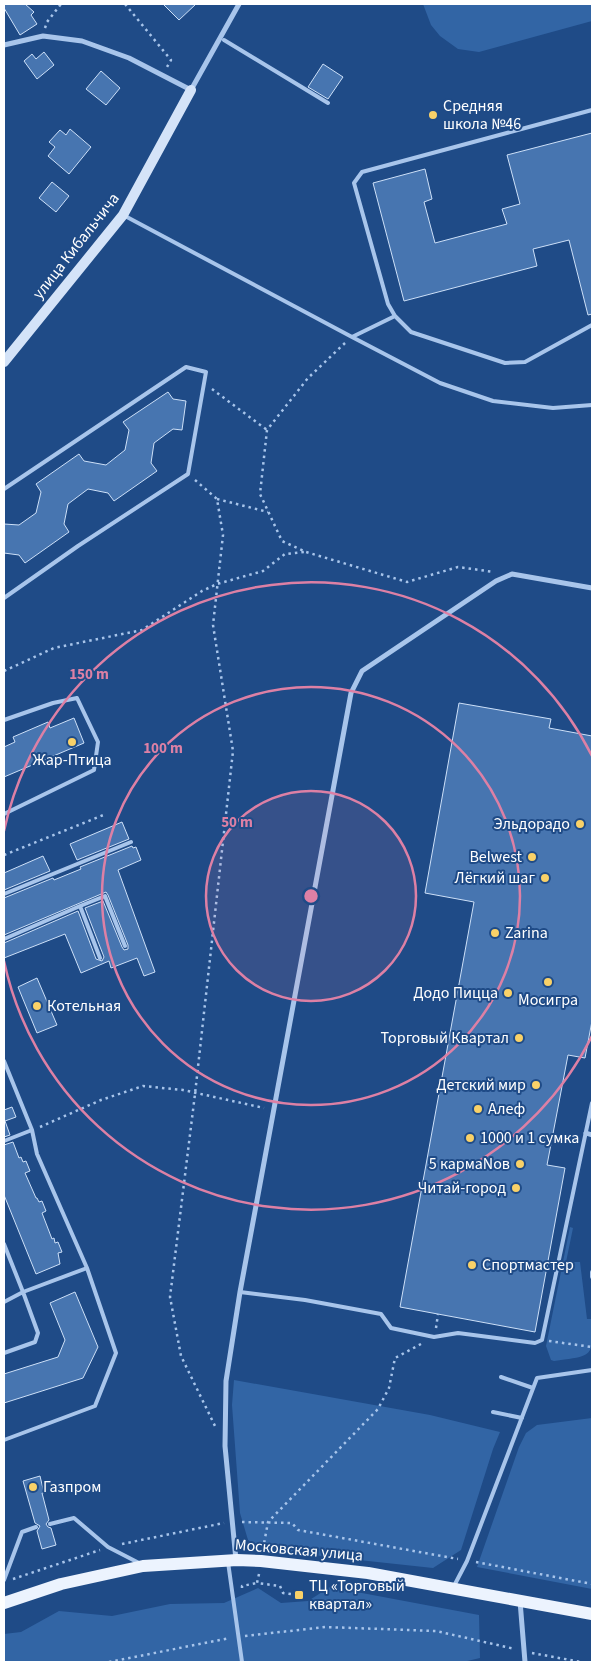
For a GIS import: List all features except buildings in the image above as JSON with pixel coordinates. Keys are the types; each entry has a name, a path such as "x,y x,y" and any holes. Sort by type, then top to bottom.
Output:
{"main road":[{"name":"Московская улица","path":"4,1603 61,1584 143,1566 232,1560 261,1561 368,1572 592,1614"}],"street":[{"path":"4,45 43,36 82,41 129,58 191,90 240,4"},
{"name":"улица Кибальчича","path":"4,362 123,215 191,90"},
{"path":"232,1560 233,1522 225,1446 226,1381 240,1292 351,693 362,671 496,581 512,574 592,588"},
{"path":"520,1601 525,1662"}],"lane":[{"path":"224,40 328,103"},
{"path":"592,110 362,172 354,183 388,304 395,316 411,332 505,362 525,362 592,324"},
{"path":"123,215 440,383 493,401 553,408 592,405"},
{"path":"352,337 395,316"},
{"path":"4,489 186,367 206,372 188,474 78,546 4,598"},
{"path":"4,720 52,703 77,698 98,742 94,770 4,814"},
{"path":"4,894 131,842"},
{"path":"4,938 105,896 125,946"},
{"path":"80,906 100,958"},
{"path":"4,1061 32,1130 37,1154 87,1268 116,1353 95,1406 4,1440"},
{"path":"240,1292 304,1300 380,1314 391,1328 434,1336 458,1333 535,1342 542,1340 589,1134 592,1103"},
{"path":"4,1141 32,1130"},
{"path":"4,1244 38,1333 35,1342 4,1353"},
{"path":"4,1302 23,1292 87,1268"},
{"path":"592,1272 592,1277"},
{"path":"453,1589 467,1561 537,1378 592,1370"},
{"path":"501,1377 533,1388"},
{"path":"493,1412 522,1418"},
{"path":"50,1524 74,1518 108,1547 143,1566"},
{"path":"4,1580 22,1532 36,1527"},
{"path":"232,1560 242,1662"}],"path":[{"path":"43,36 47,22 61,4"},
{"path":"125,4 171,60 161,75"},
{"path":"352,337 308,378 267,430 260,494 282,541 306,552 407,582 458,567 512,574"},
{"path":"204,383 267,430"},
{"path":"188,474 217,499 268,512"},
{"path":"217,499 222,535 213,625 233,751 196,1094 170,1297 181,1356 225,1446"},
{"path":"4,670 54,648 142,630 202,591 217,584 262,571 285,554 306,552"},
{"path":"4,855 106,814"},
{"path":"32,1130 101,1100 143,1086 183,1090 274,1110"},
{"path":"268,1522 378,1409 389,1388 395,1358 434,1336 438,1314"},
{"path":"542,1340 592,1347"},
{"path":"12,1579 108,1547 217,1523 268,1522 292,1523 298,1530 592,1584"},
{"path":"242,1594 242,1586 257,1583"},
{"path":"109,1662 239,1636 325,1627 436,1631 581,1662"}],"shaded area":[{"path":"423,4 592,4 592,21 479,52 458,49 440,36 431,25"},
{"path":"570,1227 573,1228 566,1262 580,1262 587,1319 592,1319 592,1342 591,1349 583,1356 554,1361 551,1360 546,1346"},
{"path":"234,1380 430,1415 500,1432 461,1550 433,1568 266,1550 248,1540 240,1513 232,1405"},
{"path":"592,1418 592,1589 477,1567 519,1447 526,1433 537,1425"},
{"path":"330,1587 479,1615 480,1658 463,1662 4,1662 4,1634 21,1632 59,1611 112,1616 170,1604 224,1603 258,1588 281,1603 308,1601"}],"place":[{"name":"Средняя школа №46","path":"433,115"},
{"name":"Жар-Птица","path":"72,742"},
{"name":"Эльдорадо","path":"580,824"},
{"name":"Belwest","path":"532,857"},
{"name":"Лёгкий шаг","path":"545,878"},
{"name":"Zarina","path":"495,933"},
{"name":"Мосигра","path":"548,982"},
{"name":"Додо Пицца","path":"508,993"},
{"name":"Котельная","path":"37,1006"},
{"name":"Торговый Квартал","path":"519,1038"},
{"name":"Детский мир","path":"536,1085"},
{"name":"Алеф","path":"478,1109"},
{"name":"1000 и 1 сумка","path":"470,1138"},
{"name":"5 кармаNов","path":"520,1164"},
{"name":"Читай-город","path":"516,1188"},
{"name":"Спортмастер","path":"472,1265"},
{"name":"Газпром","path":"33,1487"},
{"name":"ТЦ «Торговый квартал»","path":"299,1595"}]}
